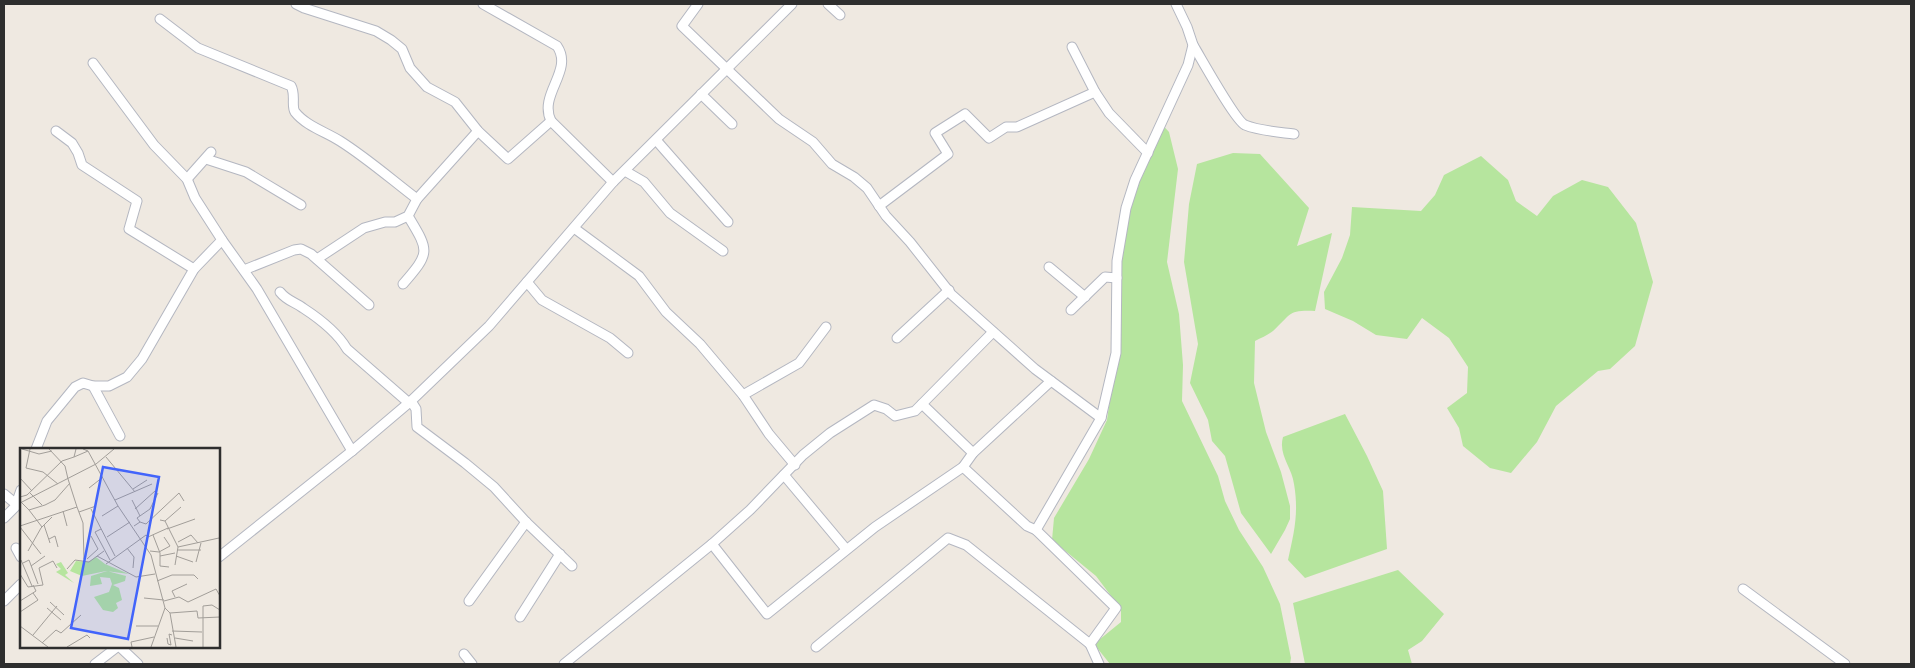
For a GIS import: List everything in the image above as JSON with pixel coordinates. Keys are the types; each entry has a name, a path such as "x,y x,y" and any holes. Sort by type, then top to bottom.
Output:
{"street":[{"path":"296,4 376,31 391,40 402,49 410,68 427,87 455,102 478,131 508,159 551,121"},
{"path":"483,4 557,46 561,52 562,66 549,97 547,108 551,121 613,182"},
{"path":"698,4 682,26 779,119 812,142 832,164 854,177 867,188 879,206 951,294 1035,370 1101,418"},
{"path":"220,556 410,402 488,326 613,182 792,4"},
{"path":"828,4 840,15"},
{"path":"1176,4 1187,27 1192,45 1227,104 1243,124 1270,131 1294,134"},
{"path":"160,19 198,48 291,86 294,94 293,109 308,123 342,142 417,200"},
{"path":"1036,530 1101,418 1116,353 1117,261 1126,208 1135,180 1188,65 1192,45"},
{"path":"1072,47 1095,92 1109,113 1148,153"},
{"path":"93,64 154,145 187,179 195,198 258,290 352,451"},
{"path":"879,206 948,154 936,133 965,114 989,138 1006,127 1017,127 1095,92"},
{"path":"702,94 732,124"},
{"path":"56,131 72,143 82,165 138,201 129,229 194,270"},
{"path":"317,259 364,228 385,222 395,222 408,216 417,200 478,131"},
{"path":"656,140 728,222"},
{"path":"187,179 208,155 246,172 301,205"},
{"path":"625,171 644,182 670,213 723,251"},
{"path":"403,284 418,267 425,254 424,242 408,216"},
{"path":"574,228 639,276 666,312 700,344 743,395 769,434 795,465"},
{"path":"36,448 47,421 75,387 83,383 93,386 109,386 127,377 142,359 194,270 222,240"},
{"path":"244,270 301,249 317,259 368,304"},
{"path":"1049,267 1085,297"},
{"path":"1071,310 1105,277 1117,278"},
{"path":"527,282 542,300 610,338 628,353"},
{"path":"897,338 949,290"},
{"path":"280,292 289,301 304,308 340,337 347,349 410,402 416,409 417,428 466,463 494,487 526,522 572,566"},
{"path":"743,395 799,363 826,327"},
{"path":"564,664 712,544 750,510 803,455 830,433 874,405 886,409 894,416 915,411 993,332"},
{"path":"712,544 767,614 846,549 963,467 973,453 1051,381"},
{"path":"93,386 120,436"},
{"path":"922,404 973,453"},
{"path":"963,467 1027,526 1036,530 1116,608 1090,644"},
{"path":"784,475 846,549"},
{"path":"4,518 16,504 20,493"},
{"path":"4,494 16,504"},
{"path":"469,601 526,522"},
{"path":"816,646 948,538 966,545 1090,644 1100,664"},
{"path":"16,548 20,555"},
{"path":"520,617 560,554"},
{"path":"4,601 20,585"},
{"path":"1743,589 1845,664"},
{"path":"95,664 115,648"},
{"path":"121,648 138,664"},
{"path":"464,654 472,664"}],"green space":[{"path":"1158,120 1169,132 1178,169 1167,262 1179,314 1183,365 1182,401 1218,476 1225,501 1239,530 1263,567 1280,604 1291,658 1290,664 1110,664 1094,644 1121,622 1121,609 1096,576 1052,540 1054,518 1089,459 1107,420 1117,350 1115,303 1127,203"},
{"path":"1233,153 1260,154 1309,208 1297,246 1332,233 1315,311 1294,312 1273,331 1255,341 1254,383 1266,432 1281,472 1290,506 1290,519 1271,554 1241,513 1225,456 1212,441 1208,420 1190,383 1198,344 1184,262 1189,204 1197,164"},
{"path":"1481,156 1508,180 1516,201 1537,216 1553,196 1582,180 1608,187 1636,223 1653,282 1635,346 1610,369 1598,371 1556,406 1537,442 1511,473 1490,468 1463,446 1459,428 1447,408 1467,393 1468,367 1449,338 1422,318 1407,339 1376,335 1353,321 1325,309 1324,292 1342,258 1350,235 1352,207 1421,211 1435,195 1444,175"},
{"path":"1345,414 1383,491 1387,549 1305,578 1288,560 1294,532 1296,504 1293,478 1282,450 1283,437"},
{"path":"1398,570 1444,614 1422,641 1408,650 1412,664 1305,664 1293,603"}]}
